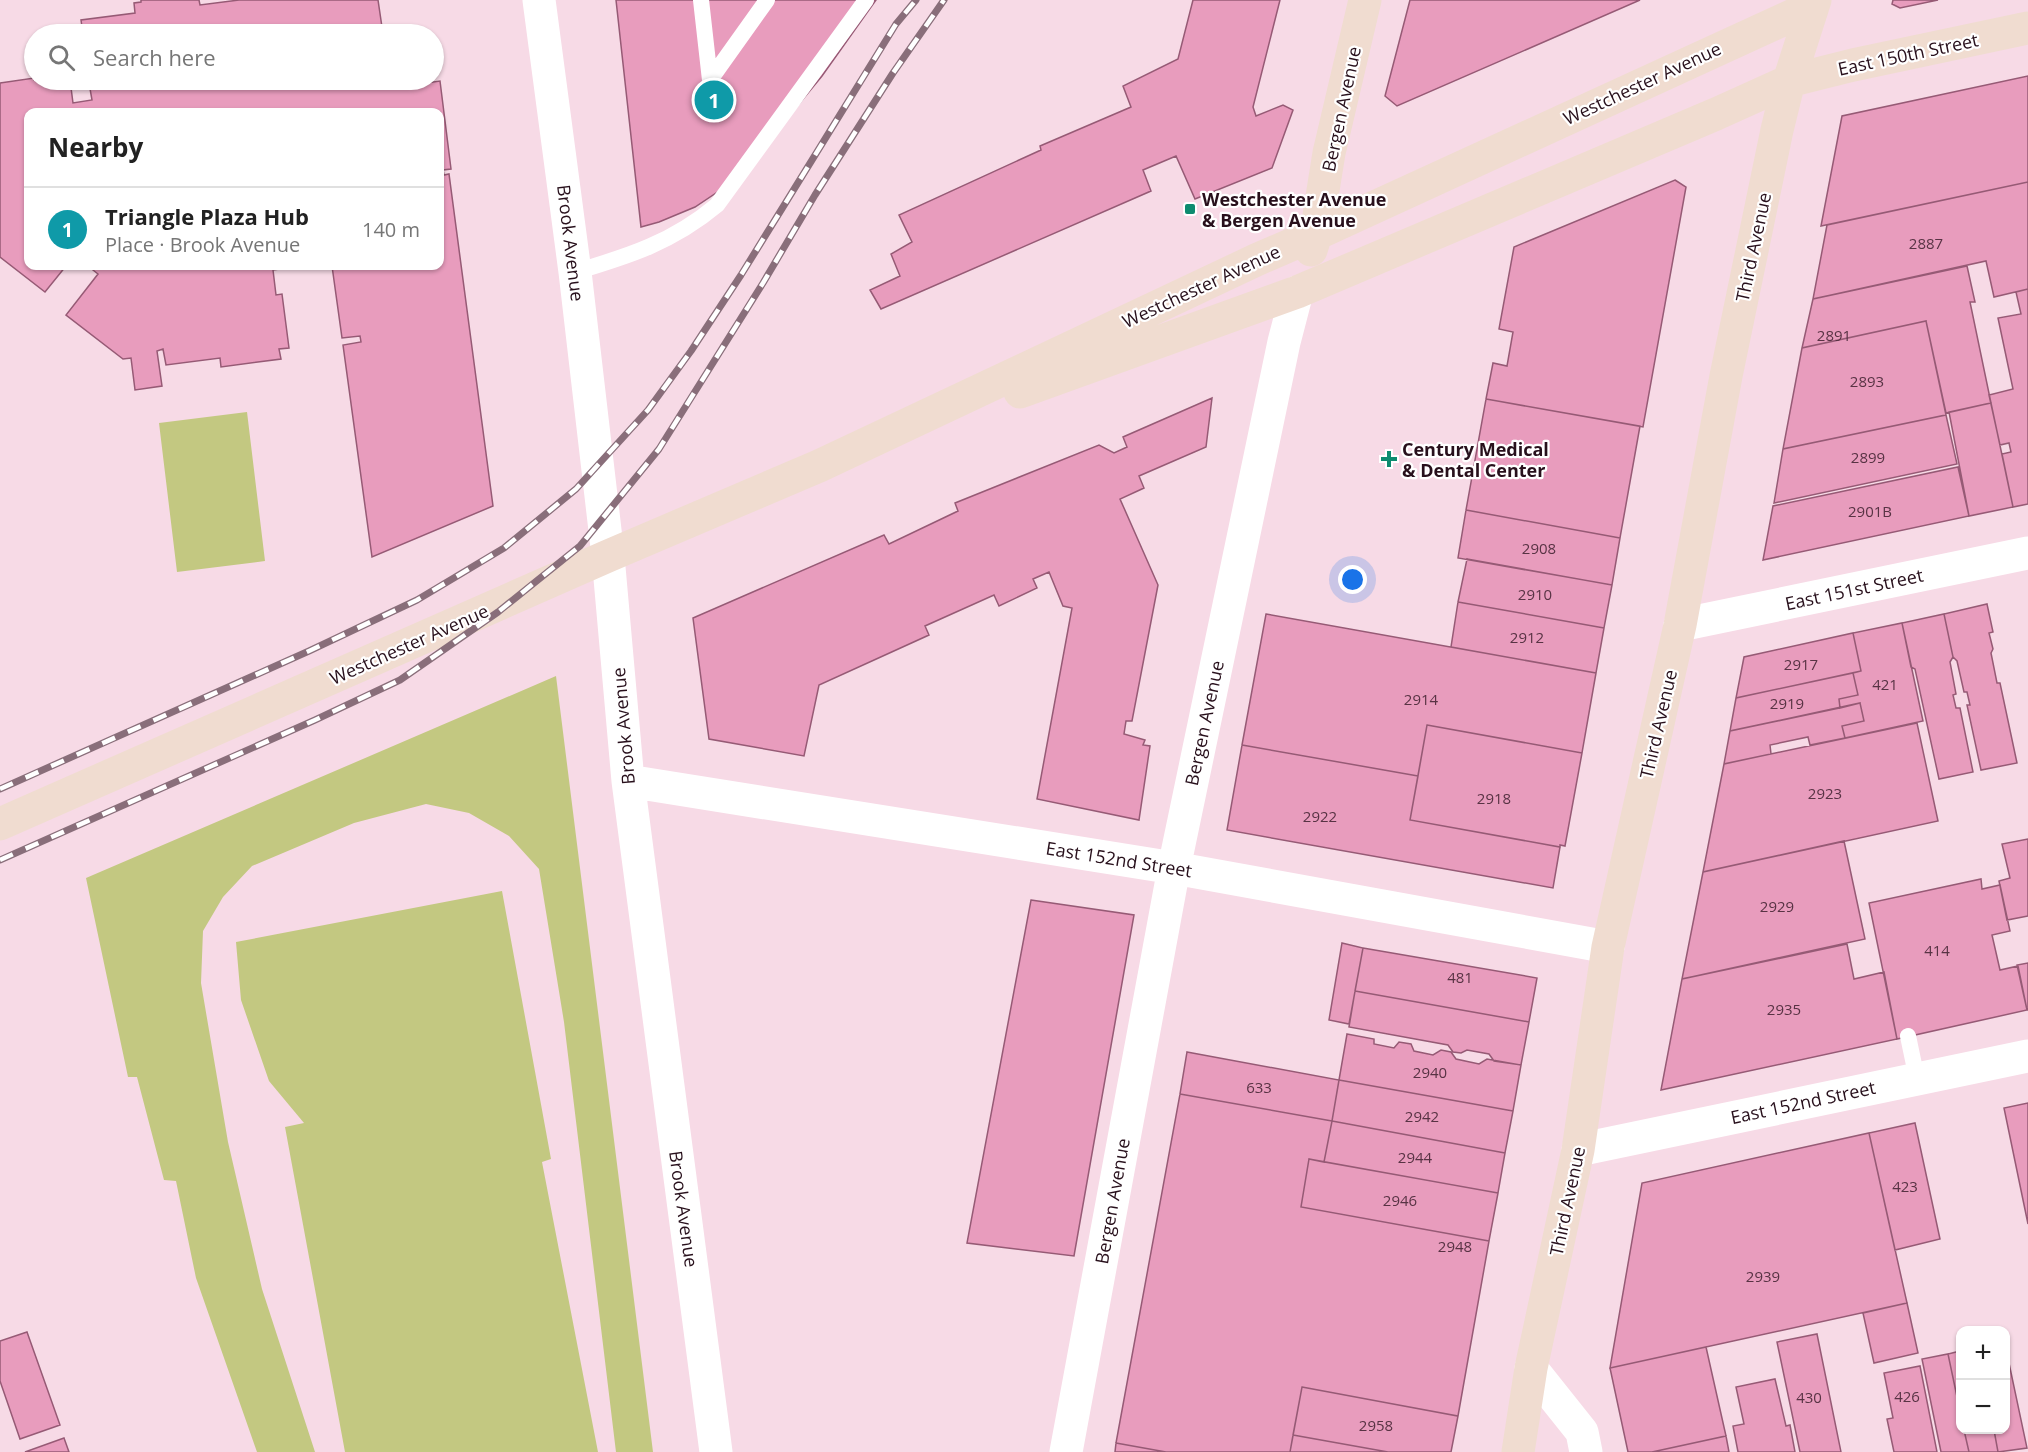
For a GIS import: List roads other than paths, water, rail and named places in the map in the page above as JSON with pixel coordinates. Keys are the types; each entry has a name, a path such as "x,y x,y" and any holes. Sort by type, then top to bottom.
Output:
{"main road":[{"name":"Bergen Avenue","path":"1297,292 1316,234 1329,153 1365,0"},
{"name":"Westchester Avenue","path":"0,824 819,465 1245,265 1814,3"},
{"name":"Third Avenue","path":"1518,1452 1532,1368 1578,1150 1608,947 1680,625 1726,376 1789,81 1814,3"},
{"name":"East 150th Street","path":"1789,81 2028,28"},
{"name":"Westchester Avenue","path":"819,465 1297,292 1789,81"}],"street":[{"name":"Brook Avenue","path":"539,0 575,272 608,556 628,780 716,1452"},
{"name":"Bergen Avenue","path":"1066,1452 1173,868 1281,354 1297,292"},
{"name":"East 151st Street","path":"1680,625 2028,553"},
{"name":"East 152nd Street","path":"628,780 1173,868 1608,947"},
{"name":"East 152nd Street","path":"1578,1150 2028,1056"},
{"path":"1532,1368 1582,1432 1586,1452"}],"lane":[{"path":"701,0 710,80 767,0"},
{"path":"575,272 628,256 669,238 696,223 717,205 866,0"},
{"path":"1908,1036 1917,1079"}],"railway":[{"path":"0,789 309,651 417,600 504,548 576,489 648,410 691,351 741,275 896,24 916,0"},
{"path":"0,860 400,680 498,612 580,546 659,449 815,195 893,73 944,0"}],"place":[{"name":"Triangle Plaza Hub","path":"714,100"},
{"name":"Westchester Avenue & Bergen Avenue","path":"1190,209"},
{"name":"Century Medical & Dental Center","path":"1389,459"}]}
